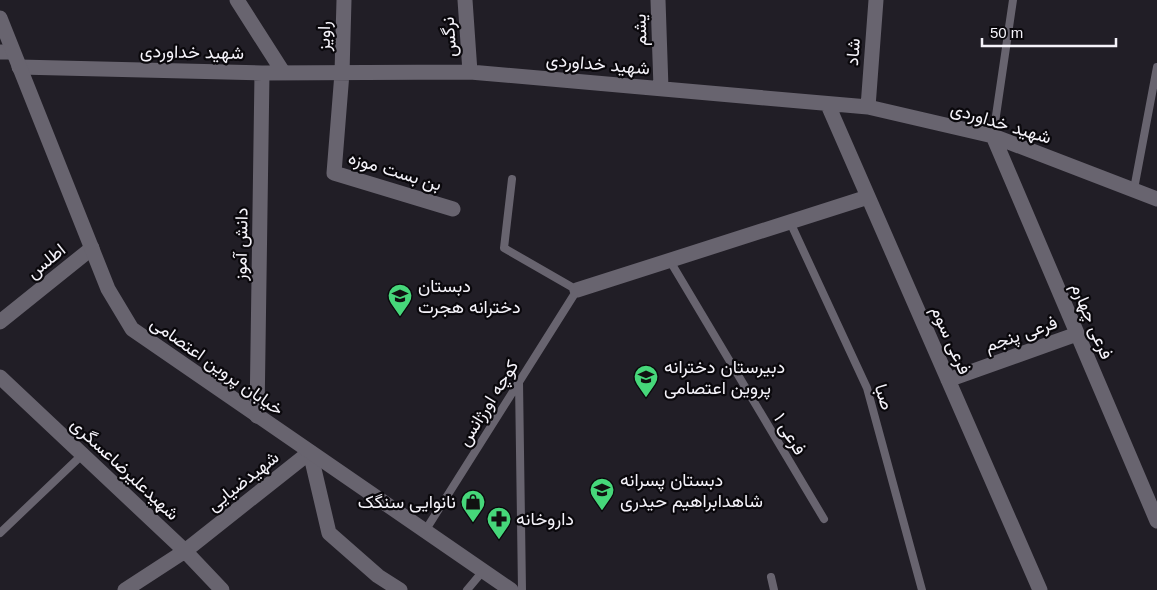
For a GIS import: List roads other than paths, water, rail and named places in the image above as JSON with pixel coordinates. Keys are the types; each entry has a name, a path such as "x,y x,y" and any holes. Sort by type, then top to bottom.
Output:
{"street":[{"path":"237,0 283,72"},
{"name":"راویز","path":"342,73 344,0"},
{"name":"نرگس","path":"465,0 470,72"},
{"name":"یشم","path":"658,0 660,88"},
{"name":"شاد","path":"868,107 876,0"},
{"name":"خیابان پروین اعتصامی","path":"0,18 7,52 20,67 108,289 132,330 511,590"},
{"name":"شهید خداوردی","path":"20,67 262,73 470,72 660,88 828,105 868,107 993,136 1157,199"},
{"name":"دانش آموز","path":"257,416 262,73"},
{"name":"بن بست موزه","path":"342,73 334,173 453,209"},
{"name":"فرعی سوم","path":"828,105 1040,590"},
{"name":"فرعی چهارم","path":"993,136 1157,521"},
{"path":"577,290 868,197"},
{"name":"اطلس","path":"0,322 92,248"},
{"name":"فرعی پنجم","path":"948,380 1078,334"},
{"name":"شهیدعلیرضاعسگری","path":"0,376 185,551 222,590"},
{"path":"310,452 330,533 378,576 400,590"},
{"name":"شهیدضیایی","path":"128,589 185,551 310,452"}],"lane":[{"path":"993,136 1013,0"},
{"path":"1134,189 1157,66"},
{"path":"512,179 504,248 577,290"},
{"name":"صبا","path":"790,222 867,388 922,590"},
{"name":"فرعی ۱","path":"670,261 824,519"},
{"name":"کوچه اورژانس","path":"425,531 577,290"},
{"path":"519,382 522,590"},
{"path":"0,533 83,454"},
{"path":"466,590 483,571"},
{"path":"771,577 774,590"}],"place":[{"name":"دبستان دخترانه هجرت","path":"400,317"},
{"name":"دبیرستان دخترانه پروین اعتصامی","path":"646,398"},
{"name":"دبستان پسرانه شاهدابراهیم حیدری","path":"602,511"},
{"name":"نانوایی سنگک","path":"473,523"},
{"name":"داروخانه","path":"499,540"}]}
